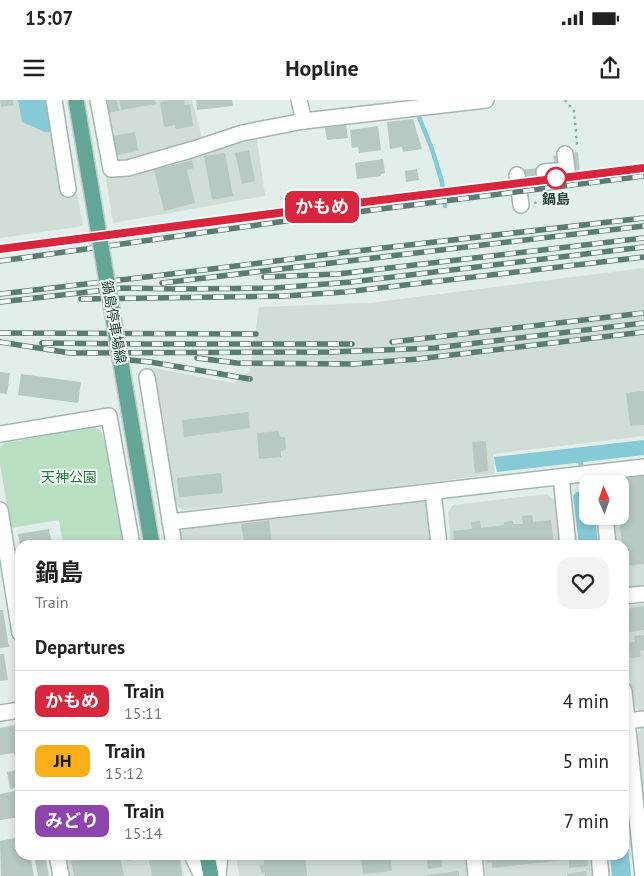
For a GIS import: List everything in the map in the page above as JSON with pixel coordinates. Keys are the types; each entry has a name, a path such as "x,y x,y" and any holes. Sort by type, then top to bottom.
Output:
{"main road":[{"name":"鍋島停車場線","path":"76,100 151,540"},
{"path":"208,860 210,876"}],"street":[{"path":"54,100 68,189"},
{"path":"98,100 111,169 128,168 242,133 304,121 407,106 486,100"},
{"path":"299,100 304,121"},
{"path":"544,172 567,170 565,154"},
{"path":"517,175 520,205"},
{"path":"147,377 173,540"},
{"path":"0,434 110,416 131,540"},
{"path":"603,475 644,466"},
{"path":"564,477 568,540"},
{"path":"170,522 579,477"},
{"path":"433,492 438,540"},
{"path":"0,510 15,602"},
{"path":"607,525 608,540"},
{"path":"629,596 644,594"},
{"path":"0,713 15,711"},
{"path":"629,721 644,719"},
{"path":"629,737 642,844 643,876"},
{"path":"58,860 61,876"},
{"path":"194,860 202,876"},
{"path":"218,876 220,860"},
{"path":"474,860 476,876"},
{"path":"599,860 601,876"}],"path":[{"path":"565,100 574,111 578,144 565,154"}],"shaded area":[{"path":"0,100 49,100 62,186 77,194 83,226 0,238"},
{"path":"103,100 192,100 202,138 255,125 265,196 113,223 105,173"},
{"path":"644,268 644,436 493,454 495,474 344,493 184,510 174,506 148,367 234,383 250,371 259,307 370,303"},
{"path":"644,472 644,586 629,588 629,540 615,540 614,525 629,525 629,475 616,475"},
{"path":"547,494 556,502 560,540 451,540 448,513 453,505"},
{"path":"420,500 430,506 433,540 180,540 179,535 187,525"},
{"path":"644,604 644,711 640,711 632,704 629,673 630,605"},
{"path":"644,728 644,813 636,736"},
{"path":"67,860 181,860 184,876 69,876"},
{"path":"237,860 466,860 468,876 239,876"},
{"path":"484,860 590,860 592,876 486,876"}],"green space":[{"name":"天神公園","path":"95,427 101,432 114,467 126,540 62,540 59,520 11,528 0,464 0,447 5,443"}],"water":[{"path":"18,100 46,100 51,132 45,132 22,122"},
{"path":"644,440 644,455 497,472 494,457"},
{"path":"576,492 579,492 579,525 596,525 597,540 578,540 573,496"},
{"path":"629,856 631,876 612,876 610,860 629,860"}],"building":[{"path":"0,100 13,100 14,105 1,107"},
{"path":"107,100 117,100 119,111 109,113"},
{"path":"119,100 155,100 156,104 121,110"},
{"path":"184,100 185,105 190,104 193,126 176,129 175,125 164,127 160,102"},
{"path":"196,100 232,100 233,106 197,110"},
{"path":"413,119 422,149 403,152 402,147 390,149 387,122"},
{"path":"346,125 348,138 327,140 325,128"},
{"path":"378,126 381,150 359,153 358,147 352,148 350,130"},
{"path":"135,132 138,151 117,155 113,136"},
{"path":"249,150 255,181 242,184 235,153"},
{"path":"578,152 580,174 523,181 512,171 555,166 553,156"},
{"path":"225,153 233,196 212,200 204,156"},
{"path":"383,159 385,173 381,174 381,176 357,179 355,163"},
{"path":"192,160 194,168 187,170 195,203 164,211 154,170"},
{"path":"417,169 419,180 406,182 405,171"},
{"path":"0,372 10,373 7,394 0,393"},
{"path":"21,374 81,382 78,403 18,395"},
{"path":"644,391 644,425 630,426 626,393"},
{"path":"248,412 250,428 184,437 182,420"},
{"path":"279,431 280,437 285,437 286,450 281,451 281,457 259,459 257,433"},
{"path":"486,441 488,471 475,473 472,442"},
{"path":"221,473 223,493 179,497 177,478"},
{"path":"644,476 644,564 629,566 629,540 621,540 620,525 629,525 629,478"},
{"path":"532,515 533,522 551,520 553,540 454,540 453,531 472,529 471,522 480,521 481,528 504,525 504,522 513,521 513,524 523,524 522,516"},
{"path":"269,520 271,540 244,540 241,524"},
{"path":"49,529 51,540 19,540 18,534"},
{"path":"644,606 644,630 629,632 630,608"},
{"path":"0,610 3,610 9,647 0,648"},
{"path":"644,635 644,650 640,651 641,657 630,658 629,643 635,642 634,636"},
{"path":"0,654 4,654 8,680 0,681"},
{"path":"15,725 15,756 14,753 0,755 0,728"},
{"path":"15,770 15,788 10,789 7,772"},
{"path":"15,791 15,818 0,820 0,794"},
{"path":"15,838 15,860 31,860 34,876 1,876 0,841"},
{"path":"35,860 46,860 49,876 38,876"},
{"path":"121,860 124,876 74,876 71,861"},
{"path":"149,860 180,860 182,876 152,876"},
{"path":"264,860 305,860 307,876 265,876 265,873 261,873 260,865 264,864"},
{"path":"362,860 391,860 392,871 363,874"},
{"path":"427,860 441,860 442,867 428,869"},
{"path":"487,860 565,860 492,868 492,862 487,863"},
{"path":"568,860 587,860 588,866 569,868"},
{"path":"459,871 459,876 427,876 427,875"},
{"path":"586,871 587,876 567,876 567,874"}],"waterway":[{"path":"412,100 432,149 442,182 445,206"},
{"path":"580,457 582,475"}],"railway":[{"path":"0,249 644,168"},
{"path":"0,261 293,220 644,176"},
{"path":"0,294 644,218"},
{"path":"162,283 644,226"},
{"path":"264,277 338,274 644,238"},
{"path":"0,302 123,288 275,288 351,282 644,247"},
{"path":"81,299 284,296 345,292 644,257"},
{"path":"392,342 644,313"},
{"path":"0,342 70,353 330,352 435,348 644,323"},
{"path":"197,358 237,363 353,364 418,359 644,332"},
{"path":"0,333 256,334"},
{"path":"42,343 352,344"},
{"path":"119,359 150,362 250,379"}],"train":[{"name":"かもめ","path":"0,249 644,168"}],"place":[{"name":"鍋島","path":"556,178"}]}
